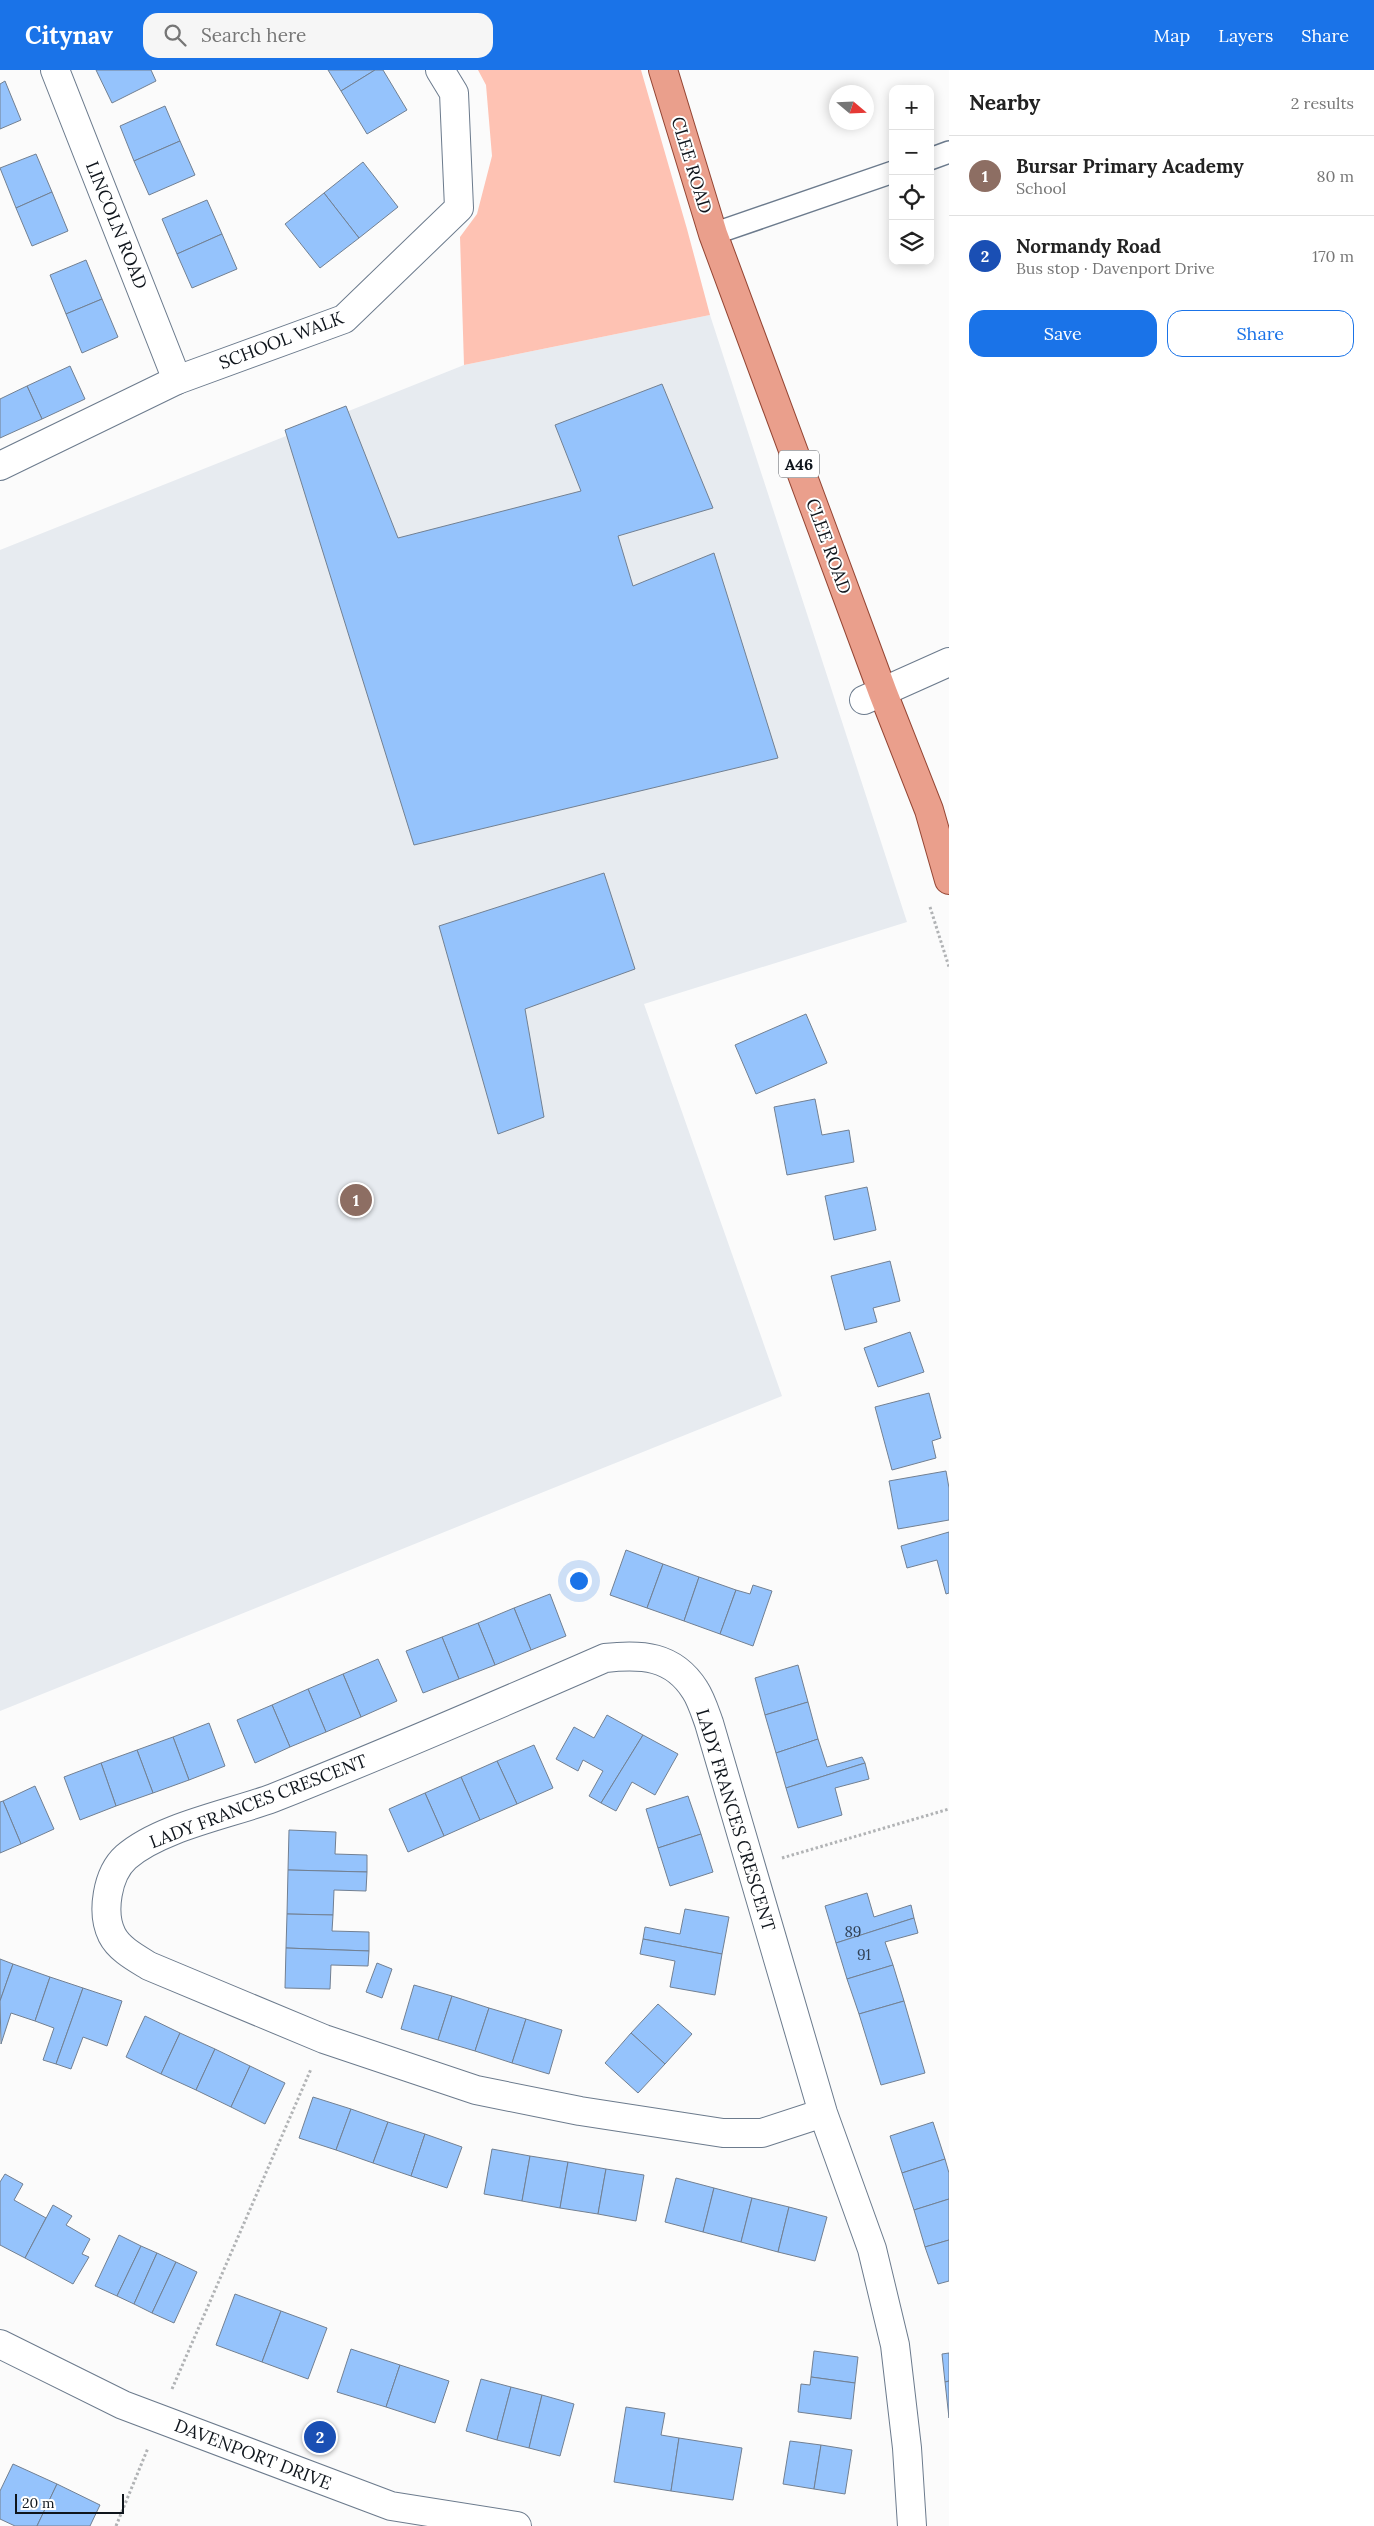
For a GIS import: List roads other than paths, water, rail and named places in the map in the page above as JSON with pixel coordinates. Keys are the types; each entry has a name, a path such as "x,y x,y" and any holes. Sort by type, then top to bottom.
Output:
{"main road":[{"name":"CLEE ROAD","path":"663,70 713,234 873,697 929,810 949,880"}],"street":[{"name":"LINCOLN ROAD","path":"55,70 177,380"},
{"name":"SCHOOL WALK","path":"0,466 177,380 344,319 459,208 454,93 440,70"},
{"path":"873,697 949,662"},
{"name":"LADY FRANCES CRESCENT","path":"823,2113 762,2133 723,2133 580,2112 476,2090 324,2039 149,1966 125,1951 112,1936 106,1914 113,1875 125,1858 148,1843 178,1830 272,1798 604,1658 633,1655 650,1656 666,1663 683,1675 695,1690 709,1723 823,2113 872,2249 895,2345 907,2448 912,2526"},
{"name":"DAVENPORT DRIVE","path":"0,2344 123,2405 391,2506 517,2526"}],"lane":[{"path":"934,158 949,152"},
{"path":"713,234 889,173"}],"place":[{"name":"Bursar Primary Academy","path":"356,1200"},
{"name":"Normandy Road","path":"320,2437"}]}
